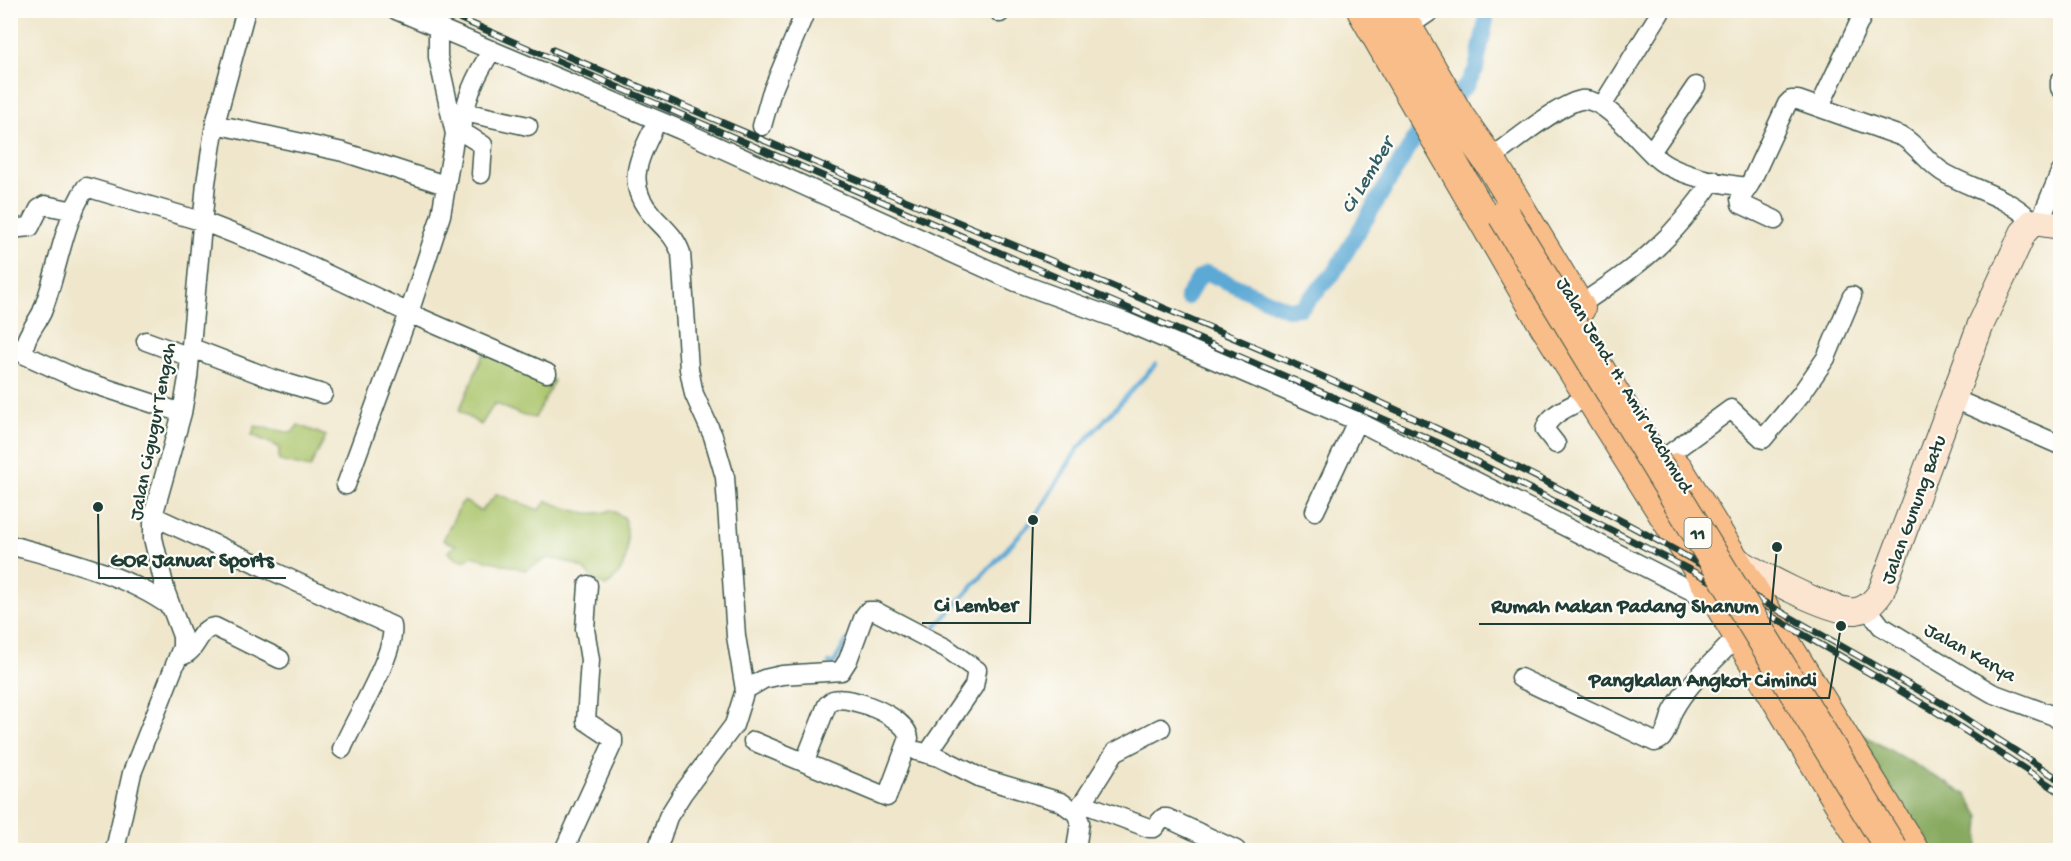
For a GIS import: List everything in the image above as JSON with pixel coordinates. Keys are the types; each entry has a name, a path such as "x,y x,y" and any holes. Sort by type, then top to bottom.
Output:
{"highway":[{"name":"Jalan Jend. H. Amir Machmud","path":"1363,10 1440,113"},
{"name":"Jalan Jend. H. Amir Machmud","path":"1401,19 1440,113 1519,281 1662,510 1869,850"},
{"name":"11","path":"1440,113 1486,171 1504,215 1892,850"},
{"name":"Jalan Jend. H. Amir Machmud","path":"1486,171 1578,306 1912,850"},
{"path":"1639,474 1668,455"},
{"path":"1791,725 1824,706"}],"main road":[{"name":"Jalan Gunung Batu","path":"1867,608 1881,592 1952,398 2023,233 2044,223"},
{"path":"1662,510 1734,558 1783,584 1842,610 1867,608"}],"street":[{"name":"Jalan Cigugur Tengah","path":"115,850 132,773 181,656 182,636 171,607 153,538 153,516 182,413 191,352 206,183 215,124 246,10"},
{"path":"396,10 657,121 1016,282 1126,321 1357,421 1690,590 1731,624 1673,712 1662,738 1655,742 1520,678"},
{"path":"762,126 771,94 806,10"},
{"path":"1401,19 1432,10"},
{"path":"1820,106 1865,10"},
{"path":"1602,106 1660,13"},
{"path":"346,485 409,314 441,215 455,134 440,67 438,28"},
{"path":"481,174 483,145 462,132 464,112 472,82 492,50"},
{"path":"2061,81 2061,88"},
{"path":"1651,152 1696,86"},
{"path":"1486,171 1574,102 1585,100 1602,106 1660,161 1677,170 1748,187"},
{"path":"1775,220 1741,204 1740,199 1791,100 1820,106 1903,137 1918,146 1944,173 2012,204 2044,223 2061,173"},
{"path":"464,112 528,126"},
{"path":"657,121 635,167 637,189 643,204 675,237 681,253 692,385 713,436 725,477 736,636 744,683 734,725 683,793 668,817 657,850"},
{"path":"215,124 343,152 445,185"},
{"path":"1578,306 1630,272 1665,242 1713,180"},
{"path":"182,413 78,379 25,355 23,346 42,312 74,212 87,187 204,222 280,252 409,314 546,373"},
{"path":"10,225 20,228 30,227 39,209 45,205 74,212"},
{"path":"1668,455 1731,408 1763,439 1801,394 1826,358 1852,296"},
{"path":"146,341 191,352 323,394"},
{"path":"1556,444 1545,430 1546,424 1590,395"},
{"path":"1952,398 2061,445"},
{"path":"1315,511 1357,421"},
{"path":"153,516 392,626 393,632 385,661 342,749"},
{"path":"10,545 121,579 150,592 171,607"},
{"path":"564,850 613,743 613,739 586,721 590,660 585,629 588,585"},
{"name":"Jalan Karya","path":"1867,608 1881,626 1992,693 2054,716 2061,721"},
{"path":"744,683 782,675 841,670 848,660 864,616 868,611 875,611 946,648 977,670 974,686 928,753"},
{"path":"181,656 189,653 204,630 215,627 280,659"},
{"path":"753,741 887,797 909,738 908,731 897,720 860,702 838,699 827,705 805,761"},
{"path":"1076,850 1080,822 1079,808 1114,752 1161,728"},
{"path":"904,749 928,753 981,778 1149,828 1154,828 1163,818 1167,818 1236,850"}],"green space":[{"path":"484,353 542,371 554,381 535,418 521,415 495,403 481,425 459,411"},
{"path":"298,425 326,436 310,468 279,461 279,447 252,435 255,426 292,433"},
{"path":"497,494 539,510 547,501 587,513 611,510 625,518 626,556 614,580 606,586 582,568 548,558 525,570 472,556 466,560 456,559 448,552 456,545 443,540 461,504 464,501 481,511"},
{"path":"1843,723 1967,795 1980,817 1978,850 1924,850"}],"waterway":[{"name":"Ci Lember","path":"1187,297 1199,278 1207,273 1287,309 1301,308 1333,274 1418,133 1467,85 1476,69 1488,10"},
{"name":"Ci Lember","path":"927,631 932,631 1033,520 1077,450 1156,364"},
{"name":"Ci Lember","path":"829,663 834,663 847,640"}],"railway":[{"path":"440,10 1441,444 1704,577 1935,711 2060,792"},
{"path":"553,50 1353,390 1535,476 1712,571"},
{"path":"1753,596 1945,705 2060,780"}],"place":[{"name":"GOR Januar Sports","path":"98,507"},
{"name":"Ci Lember","path":"1033,520"},
{"name":"Rumah Makan Padang Shanum","path":"1777,547"},
{"name":"Pangkalan Angkot Cimindi","path":"1841,626"}]}
